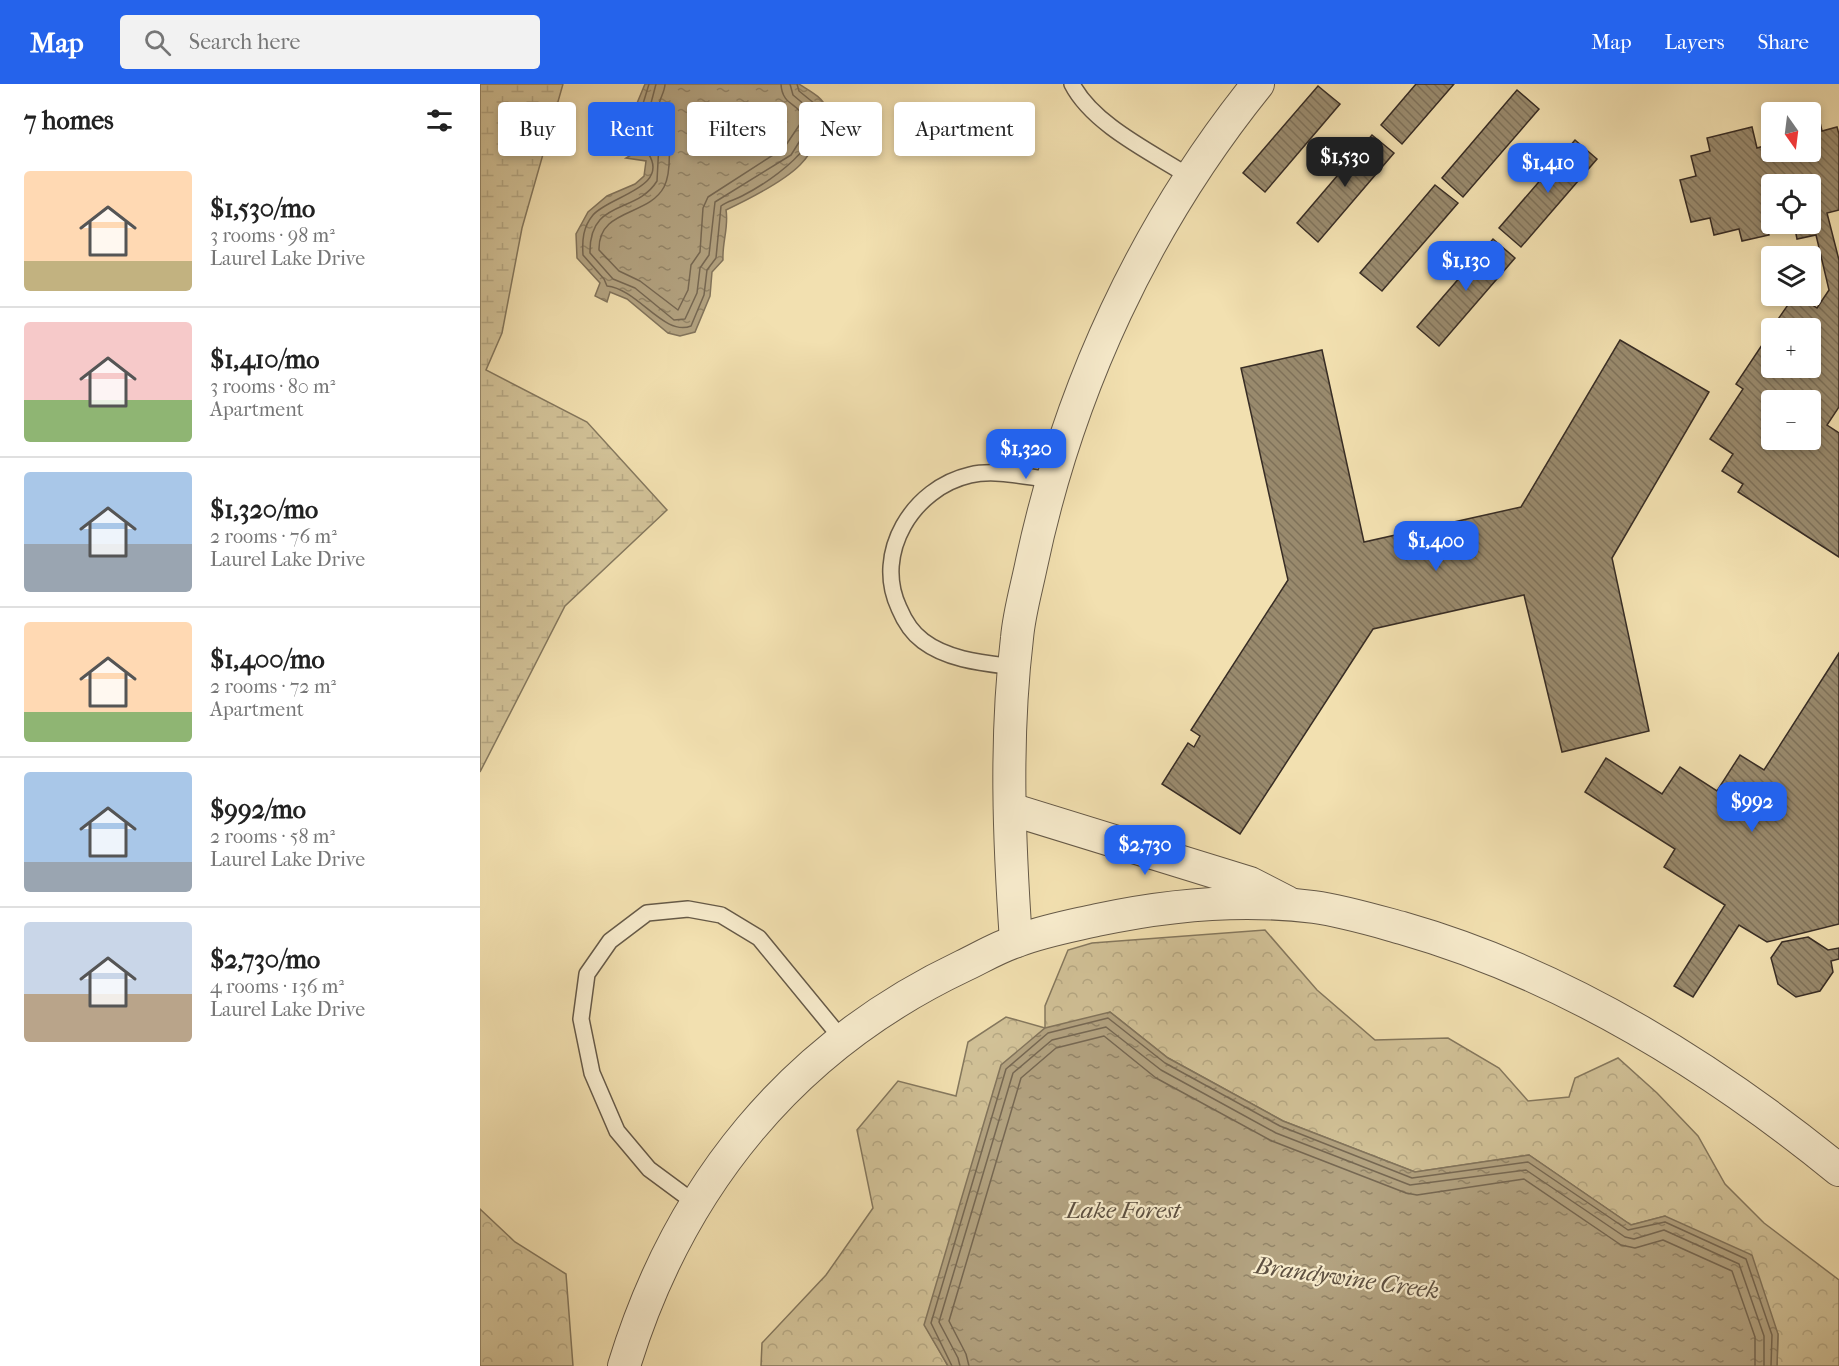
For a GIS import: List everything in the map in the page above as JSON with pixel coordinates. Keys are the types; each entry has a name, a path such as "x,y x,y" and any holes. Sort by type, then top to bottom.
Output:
{"street":[{"path":"1016,941 1008,753 1017,636 1043,510 1087,376 1142,258 1190,177 1258,84"},
{"path":"1010,809 1250,883 1296,906"},
{"path":"624,1366 649,1292 695,1203 734,1146 763,1113 820,1056 923,985 1016,941 1123,915 1184,906 1315,907 1369,919 1447,941 1519,970 1662,1044 1725,1084 1839,1170"}],"lane":[{"path":"1072,84 1076,92 1111,127 1190,177"},
{"path":"1014,667 971,661 922,641 905,622 896,602 889,578 892,555 911,512 928,494 949,482 971,474 993,473 1052,480"},
{"path":"695,1203 649,1169 617,1131 592,1073 580,1019 586,974 610,941 647,913 688,909 721,915 759,938 842,1039"}],"green space":[{"path":"480,84 563,84 558,102 498,102 498,156 542,156 522,228 502,333 486,370 587,422 667,510 565,606 480,772"},
{"path":"1265,930 1317,990 1375,1040 1448,1038 1499,1068 1528,1101 1569,1097 1575,1078 1618,1058 1657,1093 1698,1136 1725,1184 1764,1223 1839,1280 1839,1366 1777,1366 1778,1334 1665,1216 1631,1225 1529,1155 1415,1172 1283,1121 1168,1058 1110,1012 952,1238 925,1325 948,1366 761,1366 762,1343 826,1275 873,1208 857,1130 898,1081 956,1096 968,1042 1006,1017 1045,1028 1045,1006 1068,950 1092,943"},
{"path":"480,1209 515,1242 566,1274 573,1366 480,1366"}],"water":[{"path":"645,84 799,84 819,97 823,102 799,102 799,156 807,156 800,165 775,184 726,210 723,260 712,272 710,296 695,332 680,336 668,333 627,299 610,292 607,302 595,296 600,283 577,258 576,234 588,212 607,196 635,184 644,176 646,161 626,158 629,156 675,156 675,102 638,102"},
{"name":"Lake Forest","path":"1110,1012 1168,1058 1283,1121 1415,1172 1529,1155 1631,1225 1665,1216 1752,1255 1778,1334 1777,1366 948,1366 924,1325 1001,1065 1045,1028"}],"building":[{"path":"1416,84 1454,84 1402,144 1381,125"},
{"path":"1318,86 1340,104 1265,192 1243,173"},
{"path":"1517,90 1539,109 1463,197 1442,178"},
{"path":"1752,127 1757,148 1761,147 1761,162 1821,162 1821,127 1822,131 1837,127 1839,134 1839,210 1827,213 1839,260 1839,407 1827,425 1839,433 1839,557 1738,492 1743,484 1722,471 1733,454 1710,439 1743,389 1736,384 1761,346 1761,378 1821,378 1821,318 1779,318 1787,306 1817,308 1821,306 1829,290 1821,256 1821,246 1819,246 1816,235 1797,239 1796,234 1821,234 1821,174 1761,174 1761,234 1769,235 1742,241 1739,229 1714,235 1710,218 1691,222 1680,180 1696,176 1691,156 1710,151 1707,138"},
{"path":"1372,135 1394,153 1318,242 1297,223"},
{"path":"1575,140 1597,159 1521,247 1499,228"},
{"path":"1435,185 1458,203 1382,291 1360,273"},
{"path":"1493,239 1515,258 1439,346 1417,327"},
{"path":"1620,340 1709,392 1612,558 1649,731 1562,752 1524,595 1373,629 1240,834 1162,784 1188,743 1194,747 1200,736 1191,730 1288,580 1241,368 1322,350 1364,542 1521,507"},
{"path":"1839,653 1839,924 1767,942 1739,925 1693,997 1674,986 1725,905 1664,867 1675,849 1585,792 1606,758 1662,794 1680,767 1717,791 1740,755 1764,770"},
{"path":"1808,937 1828,950 1839,948 1839,959 1831,961 1833,972 1820,991 1796,997 1778,984 1771,958 1782,942"}],"water label":[{"name":"Brandywine Creek","path":"1347,1278"}]}
